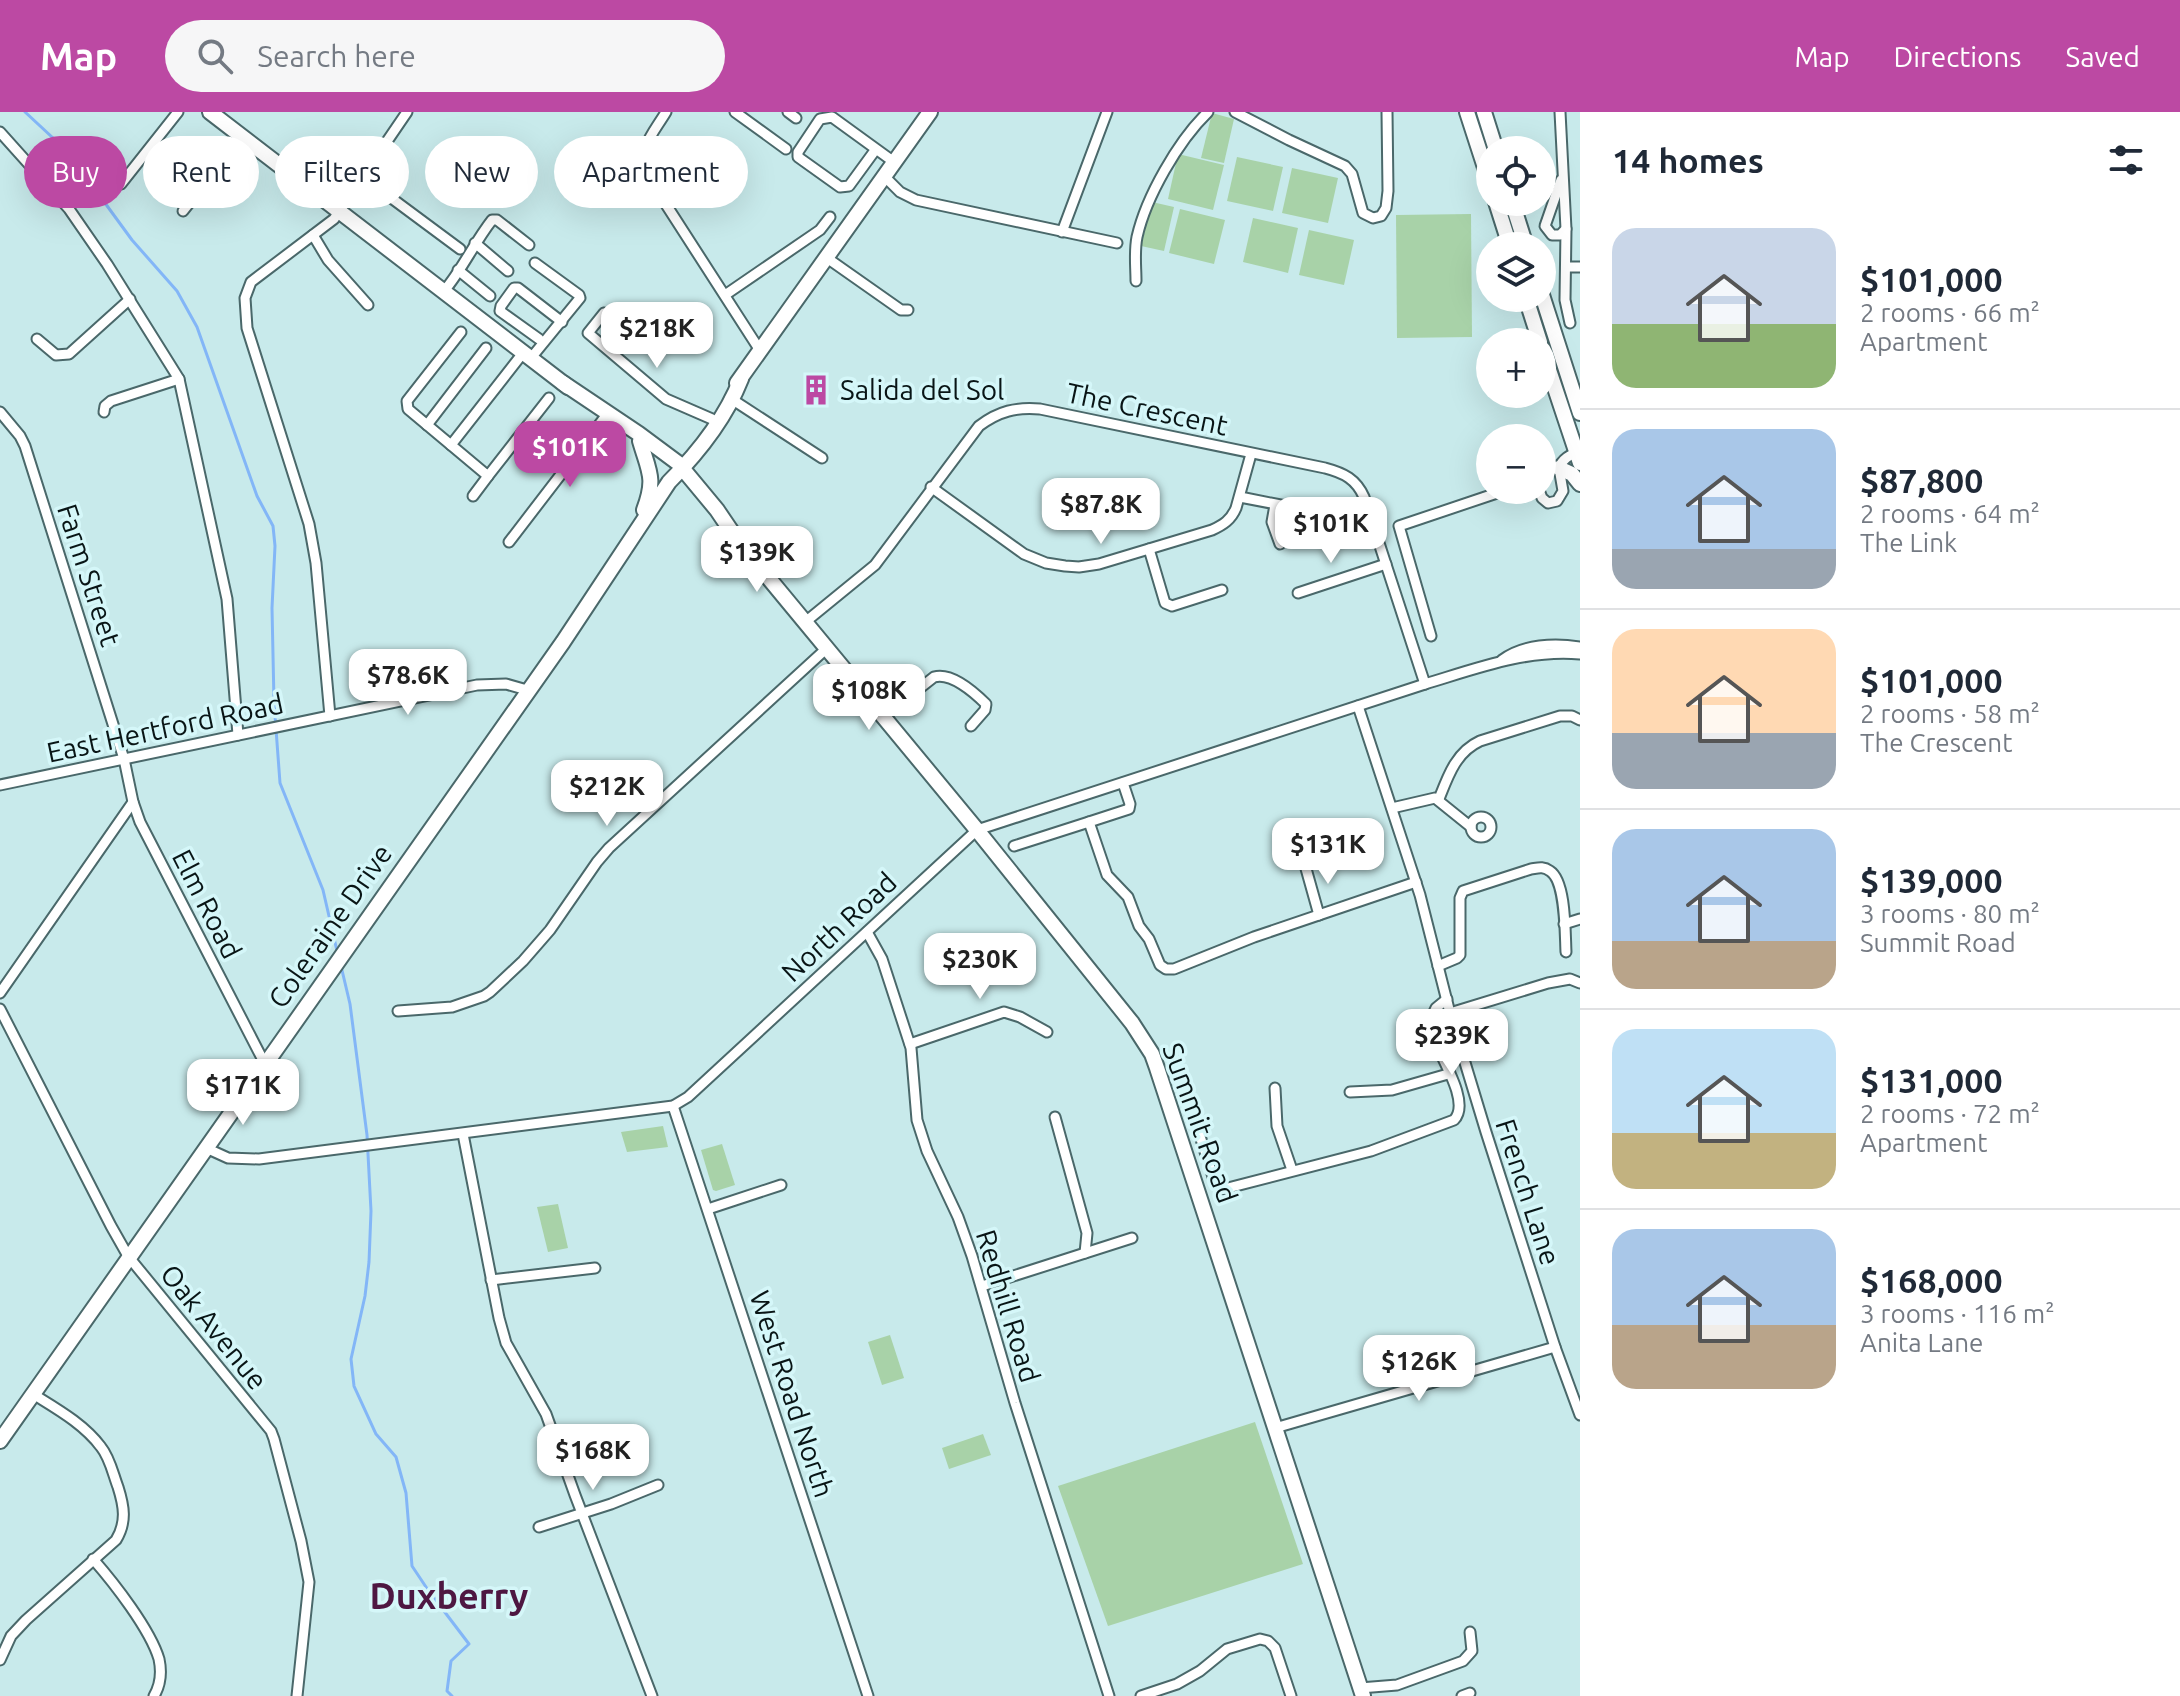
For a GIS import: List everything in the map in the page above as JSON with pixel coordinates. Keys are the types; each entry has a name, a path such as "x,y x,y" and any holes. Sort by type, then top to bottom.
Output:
{"main road":[{"path":"210,112 241,136"},
{"name":"Coleraine Drive","path":"0,1441 593,598 677,471 930,112"},
{"path":"1467,112 1476,140"},
{"path":"1484,112 1492,136"},
{"path":"259,150 677,471"},
{"path":"1547,312 1580,413"},
{"path":"563,383 639,434 677,471"},
{"path":"1556,389 1579,455"},
{"path":"640,441 652,488 642,522"},
{"path":"1559,468 1572,474 1580,484"},
{"name":"Summit Road","path":"677,471 717,510 804,623 977,830 1132,1023 1152,1054 1361,1692"}],"street":[{"path":"127,176 178,112"},
{"path":"391,136 407,112"},
{"path":"666,112 645,147 645,169 761,352"},
{"path":"735,112 786,149"},
{"path":"1062,232 1107,112"},
{"path":"1136,281 1137,240 1142,222 1179,147 1208,112"},
{"path":"1235,112 1345,166 1352,174 1363,213 1373,218 1381,216 1388,198 1387,112"},
{"path":"1560,112 1566,229 1565,300 1570,323"},
{"path":"876,149 849,186 844,188 798,157 798,152 820,119 832,117 894,162"},
{"path":"0,132 61,199 130,299 179,379 227,599 238,735"},
{"path":"884,176 900,192 916,200 1117,243"},
{"path":"1562,176 1545,226 1552,235 1560,235 1566,229"},
{"path":"330,716 316,563 309,524 256,362 244,308 251,282 334,219 343,208"},
{"path":"405,208 460,249"},
{"path":"725,295 820,230 830,217"},
{"path":"444,291 475,243 495,219 529,245"},
{"path":"313,235 328,260 368,305"},
{"path":"475,243 508,271"},
{"path":"827,258 901,310 908,310"},
{"path":"451,445 527,356 579,302 579,295 535,263"},
{"path":"1566,267 1580,267"},
{"path":"458,270 490,296"},
{"path":"539,339 500,311 514,288 562,322"},
{"path":"37,339 56,355 69,354 130,299"},
{"path":"604,313 585,337 666,399 717,415"},
{"path":"461,332 407,401 408,409 488,476"},
{"path":"427,425 486,348"},
{"path":"104,412 111,401 179,379"},
{"path":"730,397 822,458"},
{"path":"473,496 549,398"},
{"name":"The Crescent","path":"804,623 875,565 979,426 1010,409 1040,409 1325,468 1350,477 1362,492 1425,684"},
{"name":"Farm Street","path":"0,412 25,446 124,759"},
{"path":"509,542 605,417"},
{"path":"0,421 16,430"},
{"path":"931,487 1024,554 1046,563 1088,567 1224,525 1233,515 1240,497 1251,454"},
{"path":"1556,502 1562,496 1563,486 1559,468 1563,460 1579,455"},
{"path":"1240,497 1275,505 1322,510 1329,529"},
{"path":"1431,636 1399,526 1476,500"},
{"path":"1275,505 1272,522 1280,544"},
{"path":"1149,549 1167,605 1222,590"},
{"path":"1298,593 1386,564"},
{"name":"North Road","path":"1499,662 1507,656 1539,646 1580,647"},
{"path":"398,1011 452,1007 484,996 497,986 550,930 609,848 826,649"},
{"name":"North Road","path":"206,1148 228,1158 250,1160 673,1106 688,1097 977,830 1499,662 1539,654 1580,654"},
{"path":"882,718 932,678 943,675 985,702 985,710 971,726"},
{"name":"East Hertford Road","path":"0,785 488,683 527,690"},
{"name":"French Lane","path":"1358,706 1416,882 1450,1013 1486,1132 1580,1415"},
{"path":"1439,799 1454,764 1469,746 1560,716 1580,720"},
{"name":"Elm Road","path":"124,759 133,802 148,838 265,1064"},
{"path":"1014,846 1129,809 1123,783"},
{"path":"1392,808 1429,798 1439,799 1471,827"},
{"path":"0,993 133,802"},
{"path":"1089,822 1107,875 1128,897 1139,926 1149,939 1160,965 1166,969 1174,969 1254,937 1416,882"},
{"path":"1305,865 1319,915"},
{"path":"1438,966 1460,955 1460,898 1463,891 1541,867 1557,879 1561,891 1566,952"},
{"path":"1564,924 1580,919"},
{"name":"Redhill Road","path":"867,932 882,959 910,1044 917,1120 940,1181 958,1217 982,1286 1011,1391 1109,1696"},
{"path":"1450,1013 1566,979 1580,983"},
{"path":"1192,1111 1214,1180 1224,1189 1371,1151 1454,1120 1459,1114 1457,1090 1428,1025 1436,1008 1447,999"},
{"name":"Oak Avenue","path":"0,1009 128,1256 271,1431 309,1582 297,1696"},
{"path":"910,1044 1004,1012 1047,1032"},
{"path":"1350,1092 1392,1090 1448,1074"},
{"path":"1275,1088 1277,1126 1292,1170"},
{"name":"West Road North","path":"673,1106 868,1696"},
{"path":"1055,1117 1087,1233 1085,1253"},
{"path":"463,1134 506,1343 546,1414 652,1696"},
{"path":"708,1209 781,1185"},
{"path":"982,1286 1132,1238"},
{"path":"491,1280 595,1268"},
{"path":"1275,1428 1555,1347"},
{"path":"0,1660 11,1636 116,1540 123,1528 122,1501 103,1449 63,1413 33,1394"},
{"path":"539,1527 658,1485"},
{"path":"93,1559 124,1599 159,1658 161,1680 154,1696"},
{"path":"1361,1692 1384,1692 1463,1661 1472,1651 1470,1632"},
{"path":"1141,1696 1177,1684 1200,1671 1227,1649 1260,1639 1268,1641 1275,1648 1291,1696"}],"green space":[{"path":"1212,113 1234,119 1224,163 1201,158"},
{"path":"1178,154 1224,165 1213,210 1168,199"},
{"path":"1237,157 1283,167 1273,211 1227,201"},
{"path":"1292,168 1338,178 1328,223 1282,213"},
{"path":"1152,202 1174,207 1164,251 1141,246"},
{"path":"1180,209 1225,220 1214,264 1169,253"},
{"path":"1471,214 1472,337 1397,338 1396,215"},
{"path":"1253,218 1298,228 1288,273 1243,262"},
{"path":"1309,230 1354,240 1344,285 1299,275"},
{"path":"663,1126 668,1147 627,1152 621,1132"},
{"path":"722,1144 735,1185 716,1191 713,1190 701,1150"},
{"path":"558,1204 568,1248 548,1252 537,1207"},
{"path":"890,1335 904,1378 882,1385 868,1342"},
{"path":"1255,1422 1303,1564 1108,1626 1058,1486"},
{"path":"983,1434 991,1455 949,1469 942,1448"}],"waterway":[{"path":"25,112 67,151 132,240 177,291 197,327 257,496 273,526 274,702 280,783 323,890 337,951"},
{"path":"341,966 350,1004 367,1135 371,1211 365,1296 351,1359 354,1386 376,1434 396,1457 406,1493 412,1566 469,1644 451,1661 447,1691 452,1696"}],"place":[{"name":"Salida del Sol","path":"816,390"}],"district":[{"name":"Duxberry","path":"449,1596"}]}
